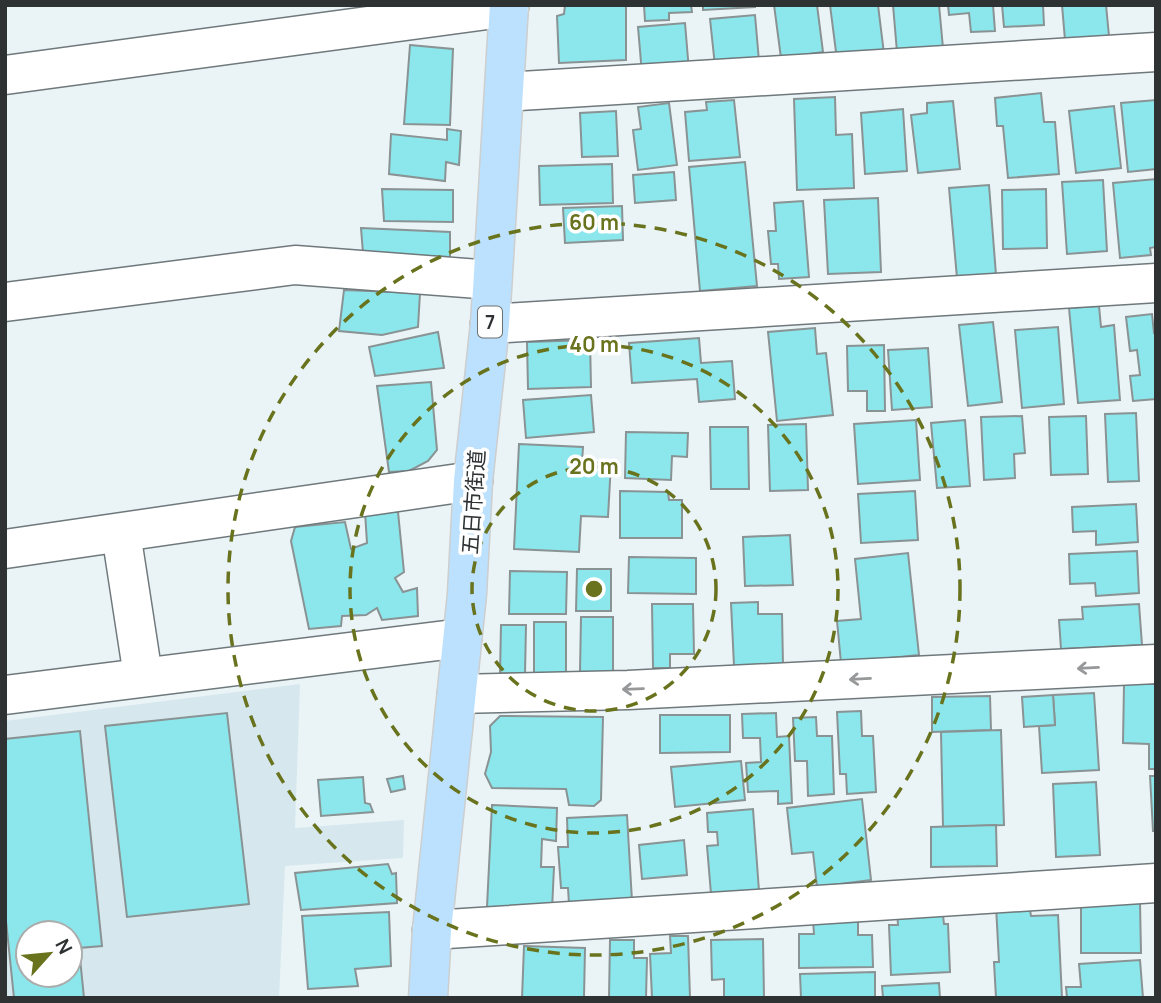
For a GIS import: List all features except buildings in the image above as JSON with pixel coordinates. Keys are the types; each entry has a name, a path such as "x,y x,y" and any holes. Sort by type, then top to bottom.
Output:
{"main road":[{"name":"五日市街道","path":"428,998 432,930 467,594 473,481 490,324 509,6"}],"street":[{"path":"5,75 509,6"},
{"path":"505,92 1156,52"},
{"path":"5,302 295,265 492,280"},
{"path":"490,324 1156,284"},
{"path":"5,549 473,481"},
{"path":"121,533 143,676"},
{"path":"5,695 462,638"},
{"path":"457,694 628,690 1156,664"},
{"path":"432,930 1156,883"}],"shaded area":[{"path":"300,684 295,828 404,820 403,858 285,866 279,998 5,998 5,721"}]}
